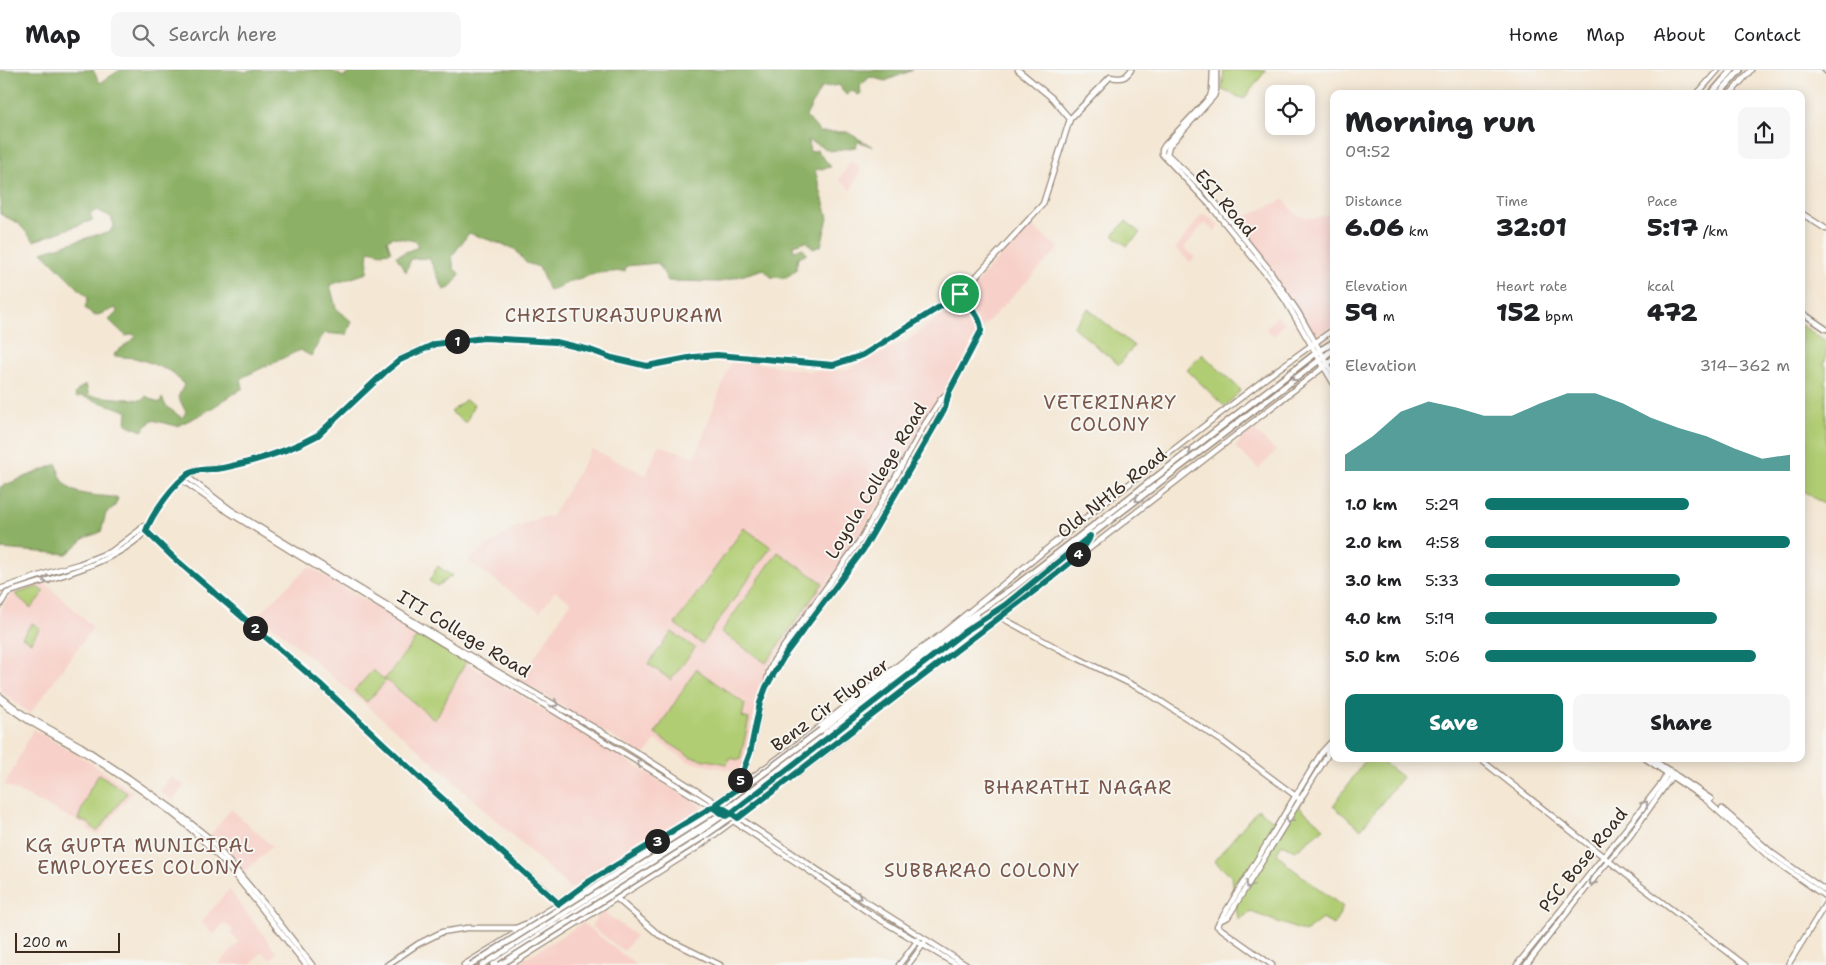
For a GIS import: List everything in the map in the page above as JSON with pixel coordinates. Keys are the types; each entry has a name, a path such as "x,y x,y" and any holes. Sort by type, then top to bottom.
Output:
{"main road":[{"path":"1714,90 1732,70"},
{"path":"1722,90 1740,70"},
{"name":"Old NH16 Road","path":"954,628 995,600 1330,344"},
{"name":"Old NH16 Road","path":"969,636 1090,536 1330,352"},
{"path":"482,965 726,813 815,739 918,663 995,600"},
{"path":"493,965 609,892 726,813 964,632 1005,605"},
{"name":"Benz Cir Flyover","path":"471,965 704,818 954,628"},
{"name":"Benz Cir Flyover","path":"500,965 700,840 750,804 969,636"}],"street":[{"path":"1018,70 1052,98 1070,119"},
{"path":"4,595 83,568 129,546 148,525 159,505 192,472 224,468 279,453 318,435 400,360 435,344 484,338 556,342 647,366 694,357 717,355 833,365 863,355 960,294 1043,204 1070,119 1110,77 1125,78 1131,70"},
{"name":"ESI Road","path":"1215,70 1216,90 1214,96 1169,146 1167,154 1206,191 1282,286 1325,364"},
{"path":"1701,90 1718,70"},
{"path":"1734,90 1752,70"},
{"path":"1805,216 1826,229"},
{"name":"Loyola College Road","path":"766,687 786,653 863,550 945,408 949,392 981,331 978,317 960,294"},
{"path":"1805,315 1826,329"},
{"path":"388,965 418,944 442,932 467,928 516,928 540,917 590,881 714,806 804,739 884,675 939,636 1070,530 1330,332"},
{"path":"510,965 698,847 834,746 1330,361"},
{"path":"1325,364 1330,370"},
{"path":"1325,364 1330,375"},
{"name":"Loyola College Road","path":"736,790 750,753 760,703 774,660 861,539 925,424 941,399 949,392"},
{"name":"ITI College Road","path":"184,478 219,506 283,546 736,819 803,863"},
{"path":"0,605 4,595 2,588 79,564 112,551 144,529"},
{"path":"144,529 174,558 320,684 566,912"},
{"path":"1076,558 1090,536"},
{"path":"1000,617 1059,649 1145,691 1225,743 1301,800"},
{"path":"0,696 23,714 81,746 129,778 173,809 209,838 312,965"},
{"path":"0,700 20,717 81,751 176,816 224,862 306,965"},
{"path":"1272,965 1217,926 1223,913 1322,752 1330,744"},
{"path":"1220,920 1228,917 1234,908 1327,756 1328,747"},
{"path":"1484,762 1745,965"},
{"path":"1651,762 1707,796 1772,853 1826,891"},
{"path":"1656,762 1705,799 1768,856 1826,897"},
{"name":"PSC Bose Road","path":"1517,965 1670,774"},
{"name":"PSC Bose Road","path":"1526,965 1651,808 1670,774"},
{"path":"803,863 921,935 966,965"},
{"path":"803,863 870,913 957,965"},
{"path":"609,892 659,935 720,965"},
{"path":"1788,965 1826,903"},
{"path":"464,965 514,934 516,928"},
{"path":"899,965 921,935"},
{"path":"908,965 927,939"}],"shaded area":[{"path":"851,160 859,166 860,172 850,191 848,186 839,180"},
{"path":"1284,199 1295,214 1314,219 1330,213 1330,327 1314,337 1280,288 1229,224"},
{"path":"1203,213 1219,225 1215,231 1204,223 1184,248 1195,257 1191,262 1175,249"},
{"path":"1029,224 1059,248 977,333 962,362 857,540 769,665 740,772 689,762 656,740 644,756 519,680 571,602 555,591 540,612 468,561 512,529 543,517 552,516 592,449 646,475 659,445 695,457 732,359 808,371 846,370 906,341 959,303"},
{"path":"1277,316 1285,323 1274,336 1266,329"},
{"path":"1252,428 1276,451 1259,469 1235,447"},
{"path":"309,566 703,807 571,889 419,750 259,614"},
{"path":"44,582 93,627 30,714 0,691 0,610 10,595"},
{"path":"33,729 85,759 133,792 98,835 88,830 87,826 5,785"},
{"path":"171,776 184,786 173,801 160,791"},
{"path":"231,809 272,846 242,875 210,835"},
{"path":"229,889 277,953 270,959 262,952 250,965 218,965 239,942 231,934 233,930 224,923 213,935 201,922"},
{"path":"602,911 636,936 624,951 591,926"},
{"path":"583,923 636,965 515,965"}],"green space":[{"path":"0,70 93,70 100,83 120,70 237,70 246,72 249,70 330,70 344,77 352,70 913,70 885,81 870,77 860,86 861,93 859,95 852,91 846,95 839,85 821,88 806,116 820,132 847,132 873,147 858,141 856,147 830,151 808,140 810,152 817,150 831,167 815,170 828,218 821,246 813,249 807,241 793,245 794,251 803,248 807,254 798,257 796,270 786,278 771,277 764,269 720,282 668,281 658,263 626,266 625,271 598,273 574,280 549,291 539,267 526,263 515,249 469,233 452,256 454,269 460,274 450,288 444,290 429,258 411,259 406,272 396,256 418,247 416,241 393,237 387,240 391,252 381,253 369,250 367,273 330,285 336,308 352,322 346,335 324,333 311,356 300,350 241,378 243,388 204,413 177,426 152,420 142,431 126,424 127,411 81,396 77,398 75,394 86,385 89,396 143,400 146,396 159,403 162,398 166,406 182,418 186,412 178,397 184,385 172,372 148,362 135,358 114,356 115,353 136,337 133,334 126,336 109,320 117,312 116,308 95,316 85,308 88,298 42,252 96,235 109,233 114,225 111,217 97,210 90,214 93,220 34,241 18,223 0,214"},
{"path":"1224,70 1266,70 1244,99 1222,90"},
{"path":"1126,221 1140,233 1127,246 1113,235"},
{"path":"1088,309 1134,346 1119,365 1073,327"},
{"path":"1805,328 1826,341 1826,358 1823,364 1826,366 1826,506 1805,492"},
{"path":"1202,354 1241,390 1225,407 1187,370"},
{"path":"465,400 474,404 466,423 451,412"},
{"path":"57,464 60,476 65,484 79,493 118,498 115,506 106,513 101,532 85,538 67,554 0,549 0,487"},
{"path":"744,528 771,547 702,644 675,624"},
{"path":"778,552 823,583 766,663 721,632"},
{"path":"438,566 452,576 437,586 429,581"},
{"path":"37,587 44,592 31,608 15,594"},
{"path":"32,623 40,628 31,642 22,637"},
{"path":"672,632 695,648 671,680 648,664"},
{"path":"419,634 466,662 435,720 385,679"},
{"path":"696,669 745,704 742,717 749,719 740,760 729,758 727,764 691,757 655,734"},
{"path":"373,670 386,681 367,702 354,691"},
{"path":"1364,762 1383,762 1402,777 1361,829 1333,806"},
{"path":"99,774 127,793 97,832 88,823 78,819 90,789"},
{"path":"1291,800 1324,828 1295,851 1282,844 1277,853 1289,866 1343,907 1334,925 1322,919 1305,932 1251,912 1238,920 1232,877 1214,861 1258,809 1276,823"}],"district":[{"name":"CHRISTURAJUPURAM","path":"614,315"},
{"name":"VETERINARY COLONY","path":"1110,413"},
{"name":"BHARATHI NAGAR","path":"1078,787"},
{"name":"KG GUPTA MUNICIPAL EMPLOYEES COLONY","path":"140,856"},
{"name":"SUBBARAO COLONY","path":"982,870"}],"route":[{"path":"960,294 863,355 833,365 717,355 694,357 647,366 556,342 484,338 435,344 400,360 318,435 279,453 224,468 192,472 159,505 146,531 174,558 320,684 435,792 559,904 590,881 712,807 726,816 731,813 738,818 1041,586 1076,558 1079,551 1089,540 1090,536 1005,605 964,632 731,813 716,804 736,790 746,767 760,703 766,687 771,682 776,670 801,631 863,550 923,442 945,408 949,392 981,331 978,317 960,294"}]}
